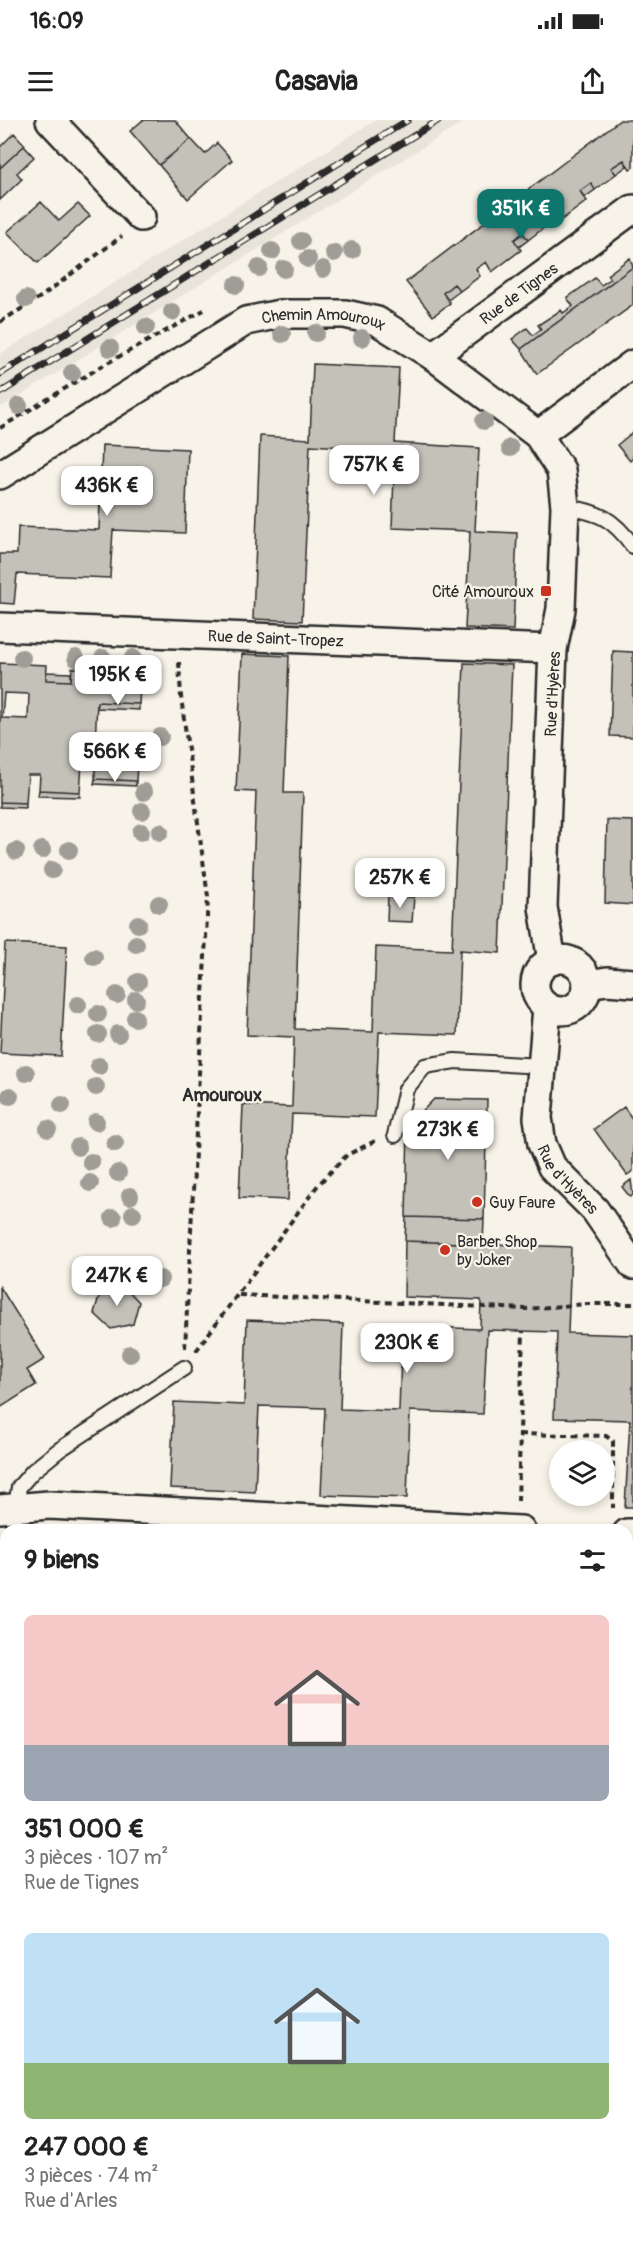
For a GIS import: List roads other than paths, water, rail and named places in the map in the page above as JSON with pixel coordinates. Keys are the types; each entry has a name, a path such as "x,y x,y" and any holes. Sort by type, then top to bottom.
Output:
{"street":[{"path":"50,120 141,217"},
{"name":"Rue de Tignes","path":"432,356 633,209"},
{"name":"Chemin Amouroux","path":"0,475 246,321 279,314 345,314 377,321 432,356 538,435"},
{"path":"538,435 633,364"},
{"name":"Rue d'Hyères","path":"538,435 561,470 566,506 561,609 553,649 543,907 552,961"},
{"name":"Rue de Saint-Tropez","path":"0,627 178,636 553,649"},
{"path":"560,959 576,963 582,969 587,984 586,992 577,1006 562,1011 547,1007 538,996 535,982 540,969 560,959"},
{"path":"587,984 608,981 633,983"},
{"name":"Rue d'Hyères","path":"547,1007 538,1118 542,1144 552,1167 595,1210 633,1265"},
{"path":"8,1508 49,1505 390,1524"}],"lane":[{"path":"566,506 598,514 618,526 633,546"},
{"path":"394,1135 406,1089 425,1066 455,1061 542,1066"},
{"path":"8,1508 20,1487 33,1471 184,1368"}],"railway":[{"path":"0,374 408,120"},
{"path":"0,393 439,120"}],"place":[{"name":"Cité Amouroux","path":"546,591"},
{"name":"Guy Faure","path":"477,1202"},
{"name":"Barber Shop by Joker","path":"445,1250"}],"district":[{"name":"Amouroux","path":"222,1095"}]}
